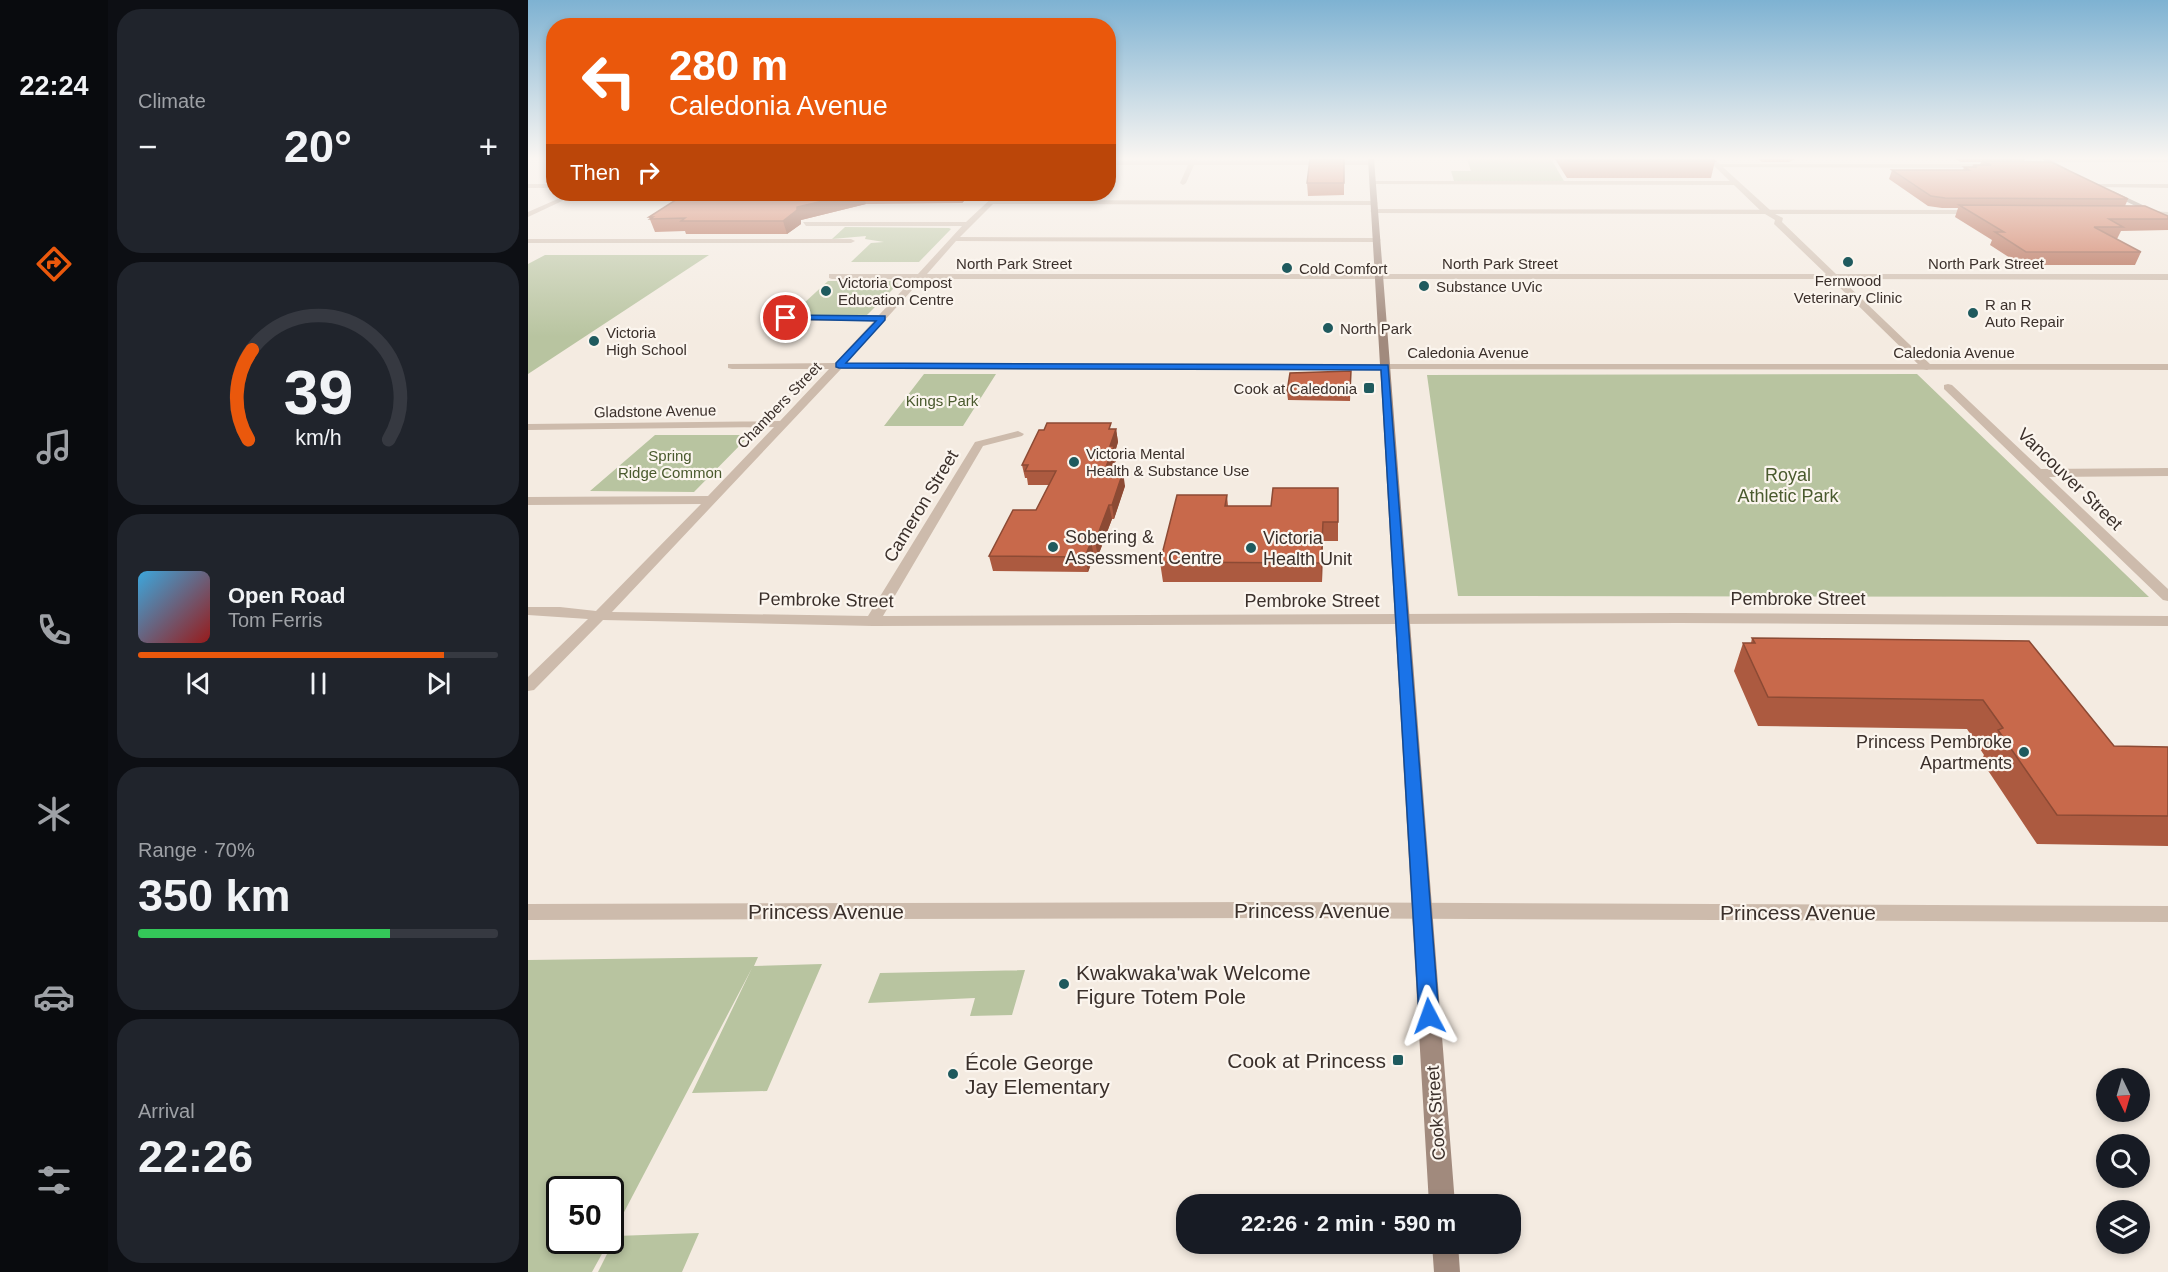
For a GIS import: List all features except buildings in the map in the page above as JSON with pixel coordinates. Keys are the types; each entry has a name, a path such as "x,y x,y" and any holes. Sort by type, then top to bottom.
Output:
{"main road":[{"name":"Cook Street","path":"1375,218 1441,1194"},
{"path":"1446,1254 1447,1272"}],"street":[{"name":"Chambers Street","path":"528,686 598,615 622,595 976,218"},
{"path":"1777,218 1780,220 1777,222 1927,367"},
{"path":"806,224 970,224"},
{"path":"955,238 1377,240"},
{"path":"528,241 851,241"},
{"name":"North Park Street","path":"832,276 2168,277"},
{"path":"786,318 882,318"},
{"name":"Caledonia Avenue","path":"732,366 2168,367"},
{"name":"Vancouver Street","path":"1948,387 2168,597"},
{"name":"Gladstone Avenue","path":"528,427 782,424"},
{"name":"Cameron Street","path":"873,621 979,444 1018,434"},
{"path":"2038,473 2168,472"},
{"path":"528,501 712,500"},
{"name":"Pembroke Street","path":"528,611 621,618 873,621 1401,619 2168,621"},
{"name":"Princess Avenue","path":"528,912 1422,910 2168,914"}],"green space":[{"path":"845,227 951,229 919,262 851,262 871,243 884,242 865,239 866,236 832,239"},
{"path":"545,255 709,255 528,374 528,264"},
{"path":"828,281 895,281 898,284 867,315 791,315"},
{"name":"Kings Park","path":"924,374 996,374 963,426 884,426"},
{"name":"Royal Athletic Park","path":"1917,374 2149,597 1458,596 1427,375"},
{"name":"Spring Ridge Common","path":"655,435 750,435 694,492 590,491"},
{"path":"758,957 754,966 822,964 767,1091 692,1093 752,968 624,1212 624,1176 546,1176 546,1254 602,1254 592,1272 528,1272 528,960"},
{"path":"1025,970 1012,1015 970,1016 975,998 868,1003 880,973"},
{"path":"699,1233 682,1272 598,1272 607,1254 624,1254 624,1236"}],"place":[{"name":"Fernwood Veterinary Clinic","path":"1848,262"},
{"name":"Cold Comfort","path":"1287,268"},
{"name":"Substance UVic","path":"1424,286"},
{"name":"Victoria Compost Education Centre","path":"826,291"},
{"name":"R an R Auto Repair","path":"1973,313"},
{"name":"North Park","path":"1328,328"},
{"name":"Victoria High School","path":"594,341"},
{"name":"Cook at Caledonia","path":"1369,388"},
{"name":"Victoria Mental Health & Substance Use","path":"1074,462"},
{"name":"Sobering & Assessment Centre","path":"1053,547"},
{"name":"Victoria Health Unit","path":"1251,548"},
{"name":"Princess Pembroke Apartments","path":"2024,752"},
{"name":"Kwakwaka'wak Welcome Figure Totem Pole","path":"1064,984"},
{"name":"Cook at Princess","path":"1398,1060"},
{"name":"École George Jay Elementary","path":"953,1074"}],"route":[{"path":"786,318 882,318 839,365 1385,367 1429,1016"}]}
